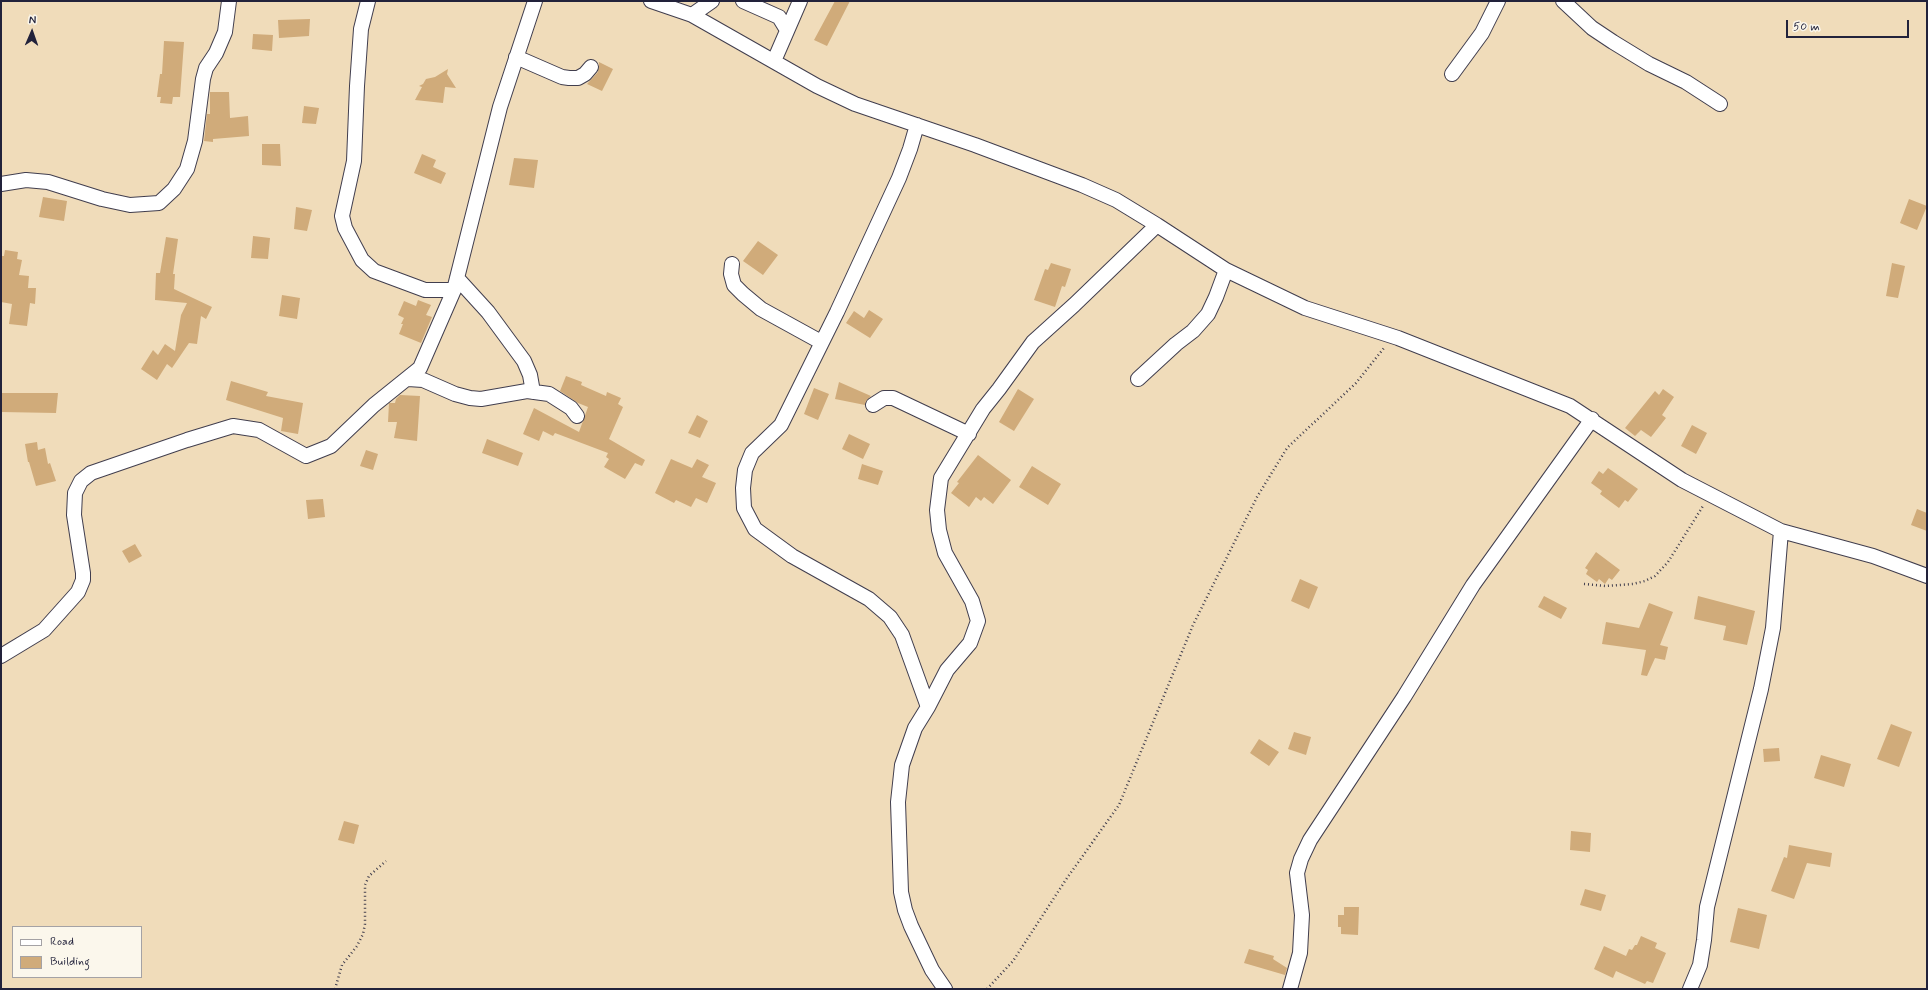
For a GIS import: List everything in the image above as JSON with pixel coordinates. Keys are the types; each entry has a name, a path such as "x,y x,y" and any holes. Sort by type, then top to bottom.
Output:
{"street":[{"path":"1,184 26,180 48,182 102,199 130,205 159,203 174,190 187,169 195,140 203,79 206,68 216,53 225,32 229,1"},
{"path":"368,1 361,36 354,161 342,216 345,228 362,260 374,270 425,290 456,284"},
{"path":"1,656 44,630 78,592 83,580 83,573 74,514 75,493 81,481 91,473 233,426 259,430 306,456 331,446 374,405 420,368 456,284 500,107 535,1"},
{"path":"651,1 692,15 817,86 855,104 1082,185 1116,200 1226,270 1305,308 1392,336 1570,406 1592,419 1682,480 1781,531 1874,556 1927,576"},
{"path":"692,15 712,1"},
{"path":"743,1 779,17 787,30"},
{"path":"774,61 800,1"},
{"path":"1452,74 1482,33 1498,1"},
{"path":"1563,1 1592,28 1613,42 1649,64 1686,82 1720,104"},
{"path":"516,57 562,77 569,78 578,78 585,74 591,67"},
{"path":"917,125 899,178 838,312 821,342 781,425 752,453 745,470 743,488 744,508 755,529 792,556 869,599 890,617 902,635 928,707"},
{"path":"945,989 932,970 911,926 901,892 898,802 899,779 915,728 928,707 947,670 970,643 978,621 972,601 945,553 939,530 937,510 940,478 969,434 983,409 999,390 1033,342 1074,305 1157,225"},
{"path":"732,264 731,274 734,285 743,294 761,309 821,342"},
{"path":"1138,379 1176,344 1194,331 1208,314 1226,270"},
{"path":"456,284 488,312 524,361 530,375 533,392"},
{"path":"408,379 423,380 455,394 481,399 509,394 533,392 549,394 571,408 577,416"},
{"path":"873,405 884,398 893,398 969,434"},
{"path":"1290,989 1300,954 1302,933 1297,873 1300,859 1310,840 1404,697 1478,578 1592,419"},
{"path":"1690,989 1700,965 1707,907 1737,790 1772,636 1781,531"}],"path":[{"path":"987,989 1013,961 1067,878 1119,805 1193,626 1257,497 1287,448 1356,383 1380,354 1392,336"},
{"path":"1584,584 1606,586 1633,584 1645,581 1655,576 1668,562 1710,495"},
{"path":"335,989 342,965 357,946 363,934 365,924 364,885 369,876 386,861"}],"building":[{"path":"835,1 850,1 827,46 814,40"},
{"path":"310,19 309,36 279,38 278,20"},
{"path":"253,34 273,35 272,51 252,49"},
{"path":"164,41 184,42 180,97 173,97 172,104 160,103 161,97 157,97 160,74 162,74"},
{"path":"599,62 613,69 602,91 587,84 598,72"},
{"path":"448,69 447,74 456,88 445,87 443,103 415,100 422,87 419,86 423,84 426,79 435,77"},
{"path":"210,92 229,92 230,118 248,116 249,136 213,139 213,142 204,141 207,114 210,114"},
{"path":"304,106 319,108 316,124 302,123"},
{"path":"262,144 280,144 281,166 262,165"},
{"path":"422,154 436,160 433,167 446,173 441,184 414,173"},
{"path":"514,158 538,160 534,188 509,185"},
{"path":"43,197 67,201 64,221 39,217"},
{"path":"1909,199 1927,206 1917,230 1900,223"},
{"path":"296,207 312,210 307,231 294,229"},
{"path":"253,236 270,238 268,259 251,258"},
{"path":"166,237 178,239 173,274 175,274 174,289 212,307 206,319 201,316 197,344 189,343 172,368 167,364 157,380 141,369 153,350 158,355 165,344 175,351 181,315 187,303 155,300 156,273 160,273"},
{"path":"758,241 778,255 763,275 743,261"},
{"path":"5,250 18,252 17,259 22,260 19,275 29,276 28,288 36,288 35,304 30,303 27,326 9,324 12,304 1,302 1,256 4,256"},
{"path":"1051,263 1071,269 1065,287 1062,286 1055,307 1034,300 1045,269 1048,270"},
{"path":"1892,263 1905,266 1898,298 1886,296"},
{"path":"282,295 300,298 297,319 279,316"},
{"path":"418,300 431,305 426,315 432,317 421,343 399,334 404,318 398,315 404,301 416,306"},
{"path":"869,310 883,319 870,338 846,323 854,311 864,318"},
{"path":"566,376 582,382 581,385 606,396 607,392 621,398 618,404 623,407 609,439 645,460 642,466 635,463 625,479 604,467 609,459 606,457 608,453 555,433 553,436 543,431 539,441 523,434 534,408 579,432 588,407 578,403 560,391"},
{"path":"231,381 268,392 266,396 303,403 298,434 281,431 283,418 226,400"},
{"path":"839,382 871,396 866,401 865,405 835,399"},
{"path":"814,388 829,394 818,420 804,414"},
{"path":"1018,389 1034,399 1014,431 999,422"},
{"path":"1663,389 1674,397 1662,415 1666,418 1651,437 1641,430 1635,436 1625,428 1655,391 1659,395"},
{"path":"1,393 58,393 56,413 1,412"},
{"path":"400,395 420,396 417,441 394,438 397,422 388,422 389,403 395,403 396,399"},
{"path":"697,415 708,421 700,438 688,433"},
{"path":"1692,425 1707,433 1696,454 1681,446"},
{"path":"849,434 870,444 863,459 842,449"},
{"path":"487,439 523,453 518,466 482,453"},
{"path":"37,442 38,450 45,448 48,464 50,463 56,481 36,486 28,462 25,444"},
{"path":"366,450 378,454 373,470 360,466"},
{"path":"978,455 1011,480 993,504 984,497 981,501 976,497 969,507 951,493 959,483 957,482"},
{"path":"671,459 692,468 697,459 709,465 702,477 716,483 707,503 696,498 691,507 676,500 674,503 655,493"},
{"path":"862,464 883,471 878,485 858,479"},
{"path":"1032,466 1061,484 1048,505 1019,487"},
{"path":"1608,468 1638,489 1628,502 1625,500 1619,508 1600,494 1602,491 1591,483 1599,471 1603,474"},
{"path":"323,499 325,517 308,519 306,500"},
{"path":"1917,509 1927,513 1927,531 1911,525"},
{"path":"135,544 142,556 129,563 122,551"},
{"path":"1596,552 1620,570 1612,580 1609,578 1605,584 1599,579 1597,582 1586,574 1588,570 1585,568"},
{"path":"1300,579 1318,587 1309,609 1291,601"},
{"path":"1544,596 1567,608 1561,619 1538,607"},
{"path":"1698,596 1755,611 1747,645 1723,640 1726,626 1694,619"},
{"path":"1649,603 1673,612 1660,645 1668,647 1665,660 1655,658 1647,676 1641,675 1646,650 1602,644 1606,622 1639,628"},
{"path":"1891,724 1912,732 1899,767 1877,759"},
{"path":"1294,732 1311,737 1306,755 1288,749"},
{"path":"1259,739 1279,752 1269,766 1250,753"},
{"path":"1779,748 1780,761 1764,762 1763,749"},
{"path":"1821,755 1851,764 1844,787 1814,778"},
{"path":"344,821 359,825 354,844 338,840"},
{"path":"1571,831 1591,833 1590,852 1570,850"},
{"path":"1789,845 1832,853 1830,867 1807,863 1794,899 1771,891 1784,857 1787,858"},
{"path":"1585,889 1606,895 1601,911 1580,905"},
{"path":"1344,907 1359,907 1358,935 1341,934 1341,927 1338,927 1338,915 1344,915"},
{"path":"1738,908 1767,915 1759,949 1730,942"},
{"path":"1641,936 1657,943 1655,948 1666,953 1653,983 1647,981 1645,984 1616,971 1613,978 1594,969 1604,946 1626,956 1629,949 1632,950 1635,945 1637,945"},
{"path":"1249,949 1274,956 1273,959 1287,968 1285,975 1244,963"}]}
